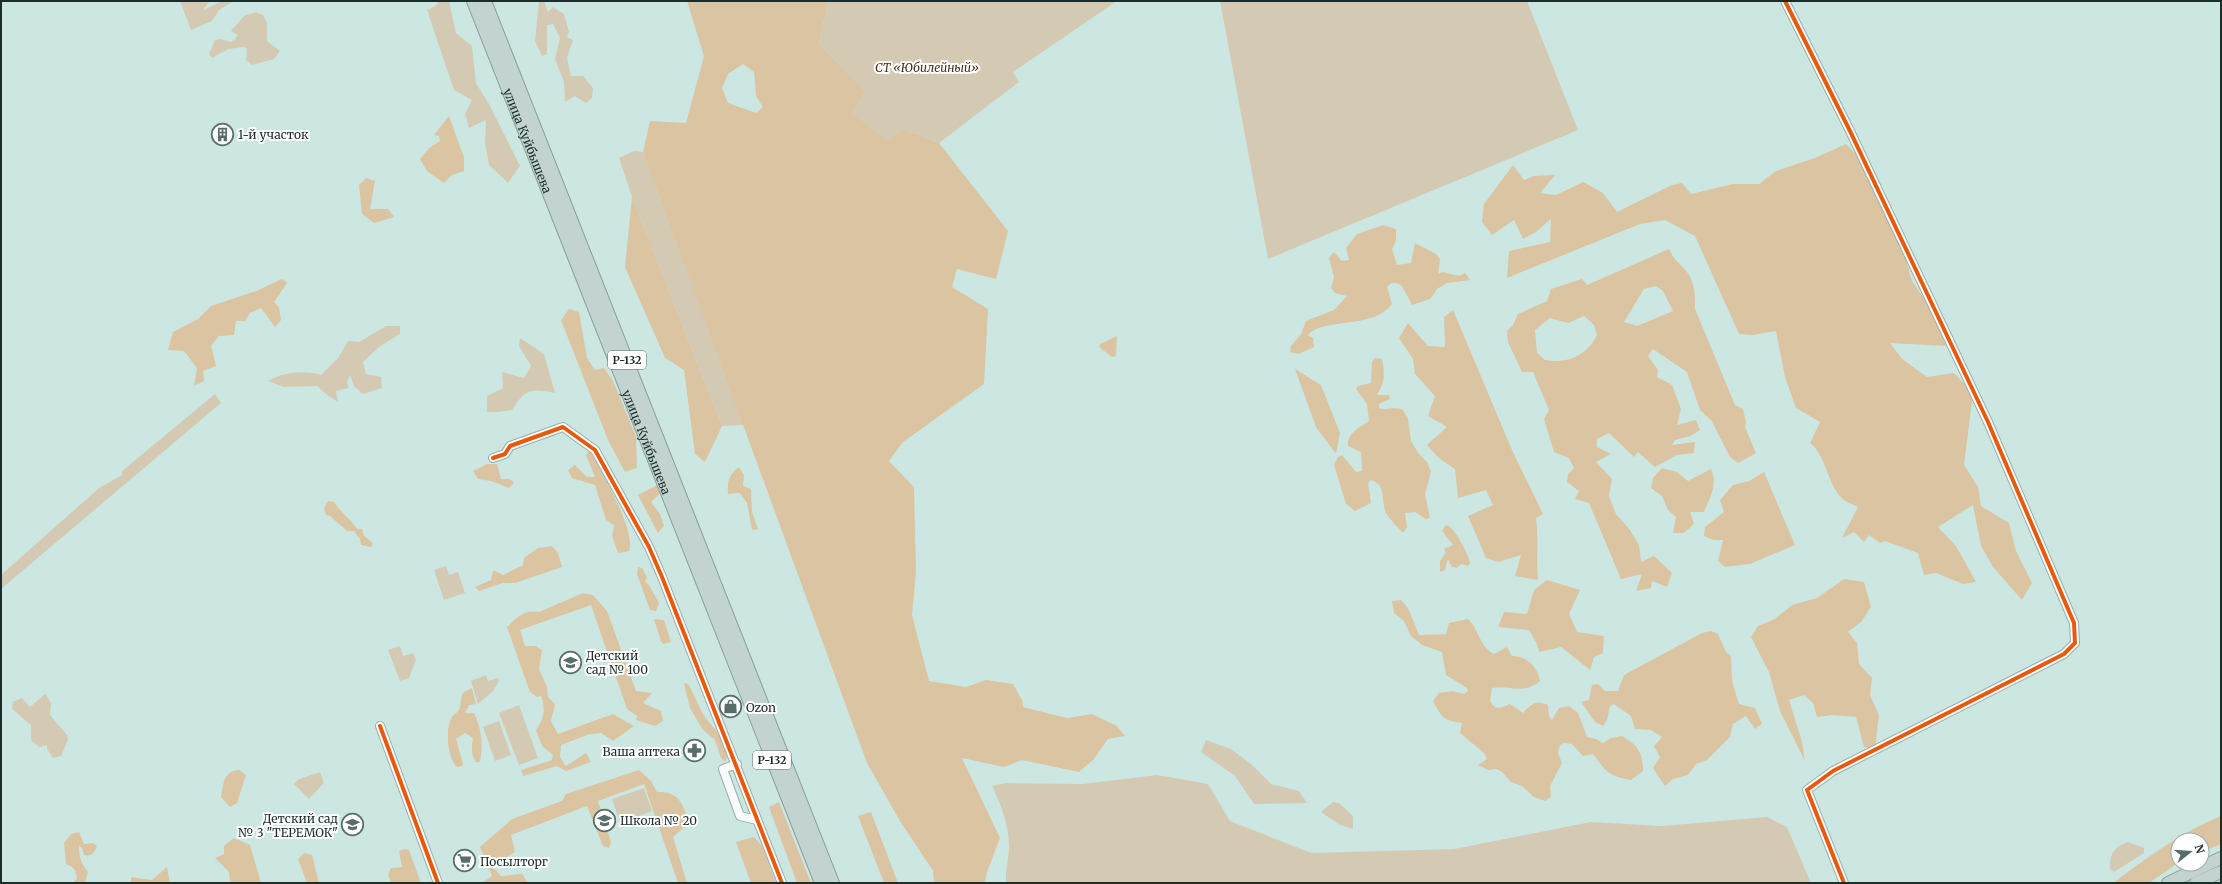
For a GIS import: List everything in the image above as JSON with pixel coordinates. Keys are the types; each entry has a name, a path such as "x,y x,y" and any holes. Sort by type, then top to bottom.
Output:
{"highway":[{"name":"улица Куйбышева","path":"472,1 821,883"},
{"name":"улица Куйбышева","path":"485,1 833,883"},
{"path":"2168,883 2221,858"},
{"path":"2196,883 2221,872"}],"street":[{"path":"1785,1 1850,131 1988,422 2074,623 2075,643 2064,654 1833,771 1807,790 1844,883"},
{"path":"493,458 505,454 510,446 563,427 595,450 649,547 737,764 782,883"},
{"path":"380,726 438,883"},
{"path":"737,764 723,769 740,816 758,820"}],"green space":[{"path":"180,1 210,1 203,10 223,1 234,1 219,10 212,21 191,30"},
{"path":"438,1 449,1 456,33 472,46 476,83 489,104 520,166 508,183 489,165 485,143 486,120 469,128 465,114 472,100 454,90 427,10 437,5"},
{"path":"539,1 544,1 548,12 553,7 564,14 569,32 567,37 573,40 567,58 571,76 583,76 593,88 592,98 586,103 575,96 565,102 564,82 555,59 560,38 553,24 547,25 547,54 542,56 535,41"},
{"name":"СТ «Юбилейный»","path":"828,1 1117,1 1013,72 1019,82 939,143 904,129 888,142 852,113 864,90 819,44"},
{"path":"1220,1 1527,1 1578,130 1268,259"},
{"path":"256,12 263,15 267,23 267,41 280,51 274,59 252,65 246,60 247,49 244,47 228,49 212,58 209,54 215,40 221,39 231,42 238,35 231,31 244,16"},
{"path":"634,151 643,152 744,425 722,426 632,197 619,158"},
{"path":"386,326 400,326 400,334 379,347 363,362 366,374 381,377 382,388 363,394 354,386 350,375 347,382 349,388 336,391 338,402 317,386 283,387 268,381 287,374 301,372 321,375 338,358 348,341 359,342"},
{"path":"520,338 544,354 555,393 540,391 529,392 521,398 512,410 487,412 487,396 503,388 502,372 524,378 531,366 519,346"},
{"path":"215,394 221,403 1,589 1,575 99,488 122,475 122,471"},
{"path":"446,566 449,575 458,572 465,593 444,600 434,570"},
{"path":"400,646 403,656 413,653 416,660 409,678 400,681 388,650"},
{"path":"486,675 488,681 498,678 499,681 493,691 478,704 471,681"},
{"path":"45,694 51,703 50,715 67,735 68,740 61,756 53,758 47,749 47,745 39,747 31,740 31,725 12,709 13,702 22,698 30,707"},
{"path":"519,705 538,758 519,765 499,713"},
{"path":"499,721 511,755 495,761 483,727"},
{"path":"1206,740 1231,749 1251,764 1271,784 1299,791 1307,803 1254,804 1235,776 1201,752"},
{"path":"320,772 324,783 309,799 294,784 299,779"},
{"path":"1157,775 1208,784 1230,821 1311,853 1454,849 1591,822 1662,826 1767,817 1787,827 1811,883 1006,883 1009,846 1008,831 992,786 1006,783 1083,784"},
{"path":"644,788 652,811 620,823 612,799"},
{"path":"1333,802 1339,803 1353,816 1353,829 1340,825 1321,812"},
{"path":"2128,842 2144,848 2144,853 2114,872 2110,869 2110,859 2113,852 2119,846"}],"shaded area":[{"path":"687,1 828,1 819,44 865,91 852,113 888,141 904,129 939,143 1008,231 996,279 957,269 952,287 988,309 984,384 903,442 889,461 914,487 916,572 912,615 929,681 966,687 986,680 1013,684 1023,702 1023,707 1067,718 1092,714 1117,726 1125,736 1108,739 1093,760 1079,772 1022,760 1004,767 962,758 1000,838 986,875 985,883 934,883 933,871 900,821 867,763 643,152 650,121 686,123 704,56","holes":["743,64 754,72 756,96 763,107 756,113 728,103 722,88 728,74"]},
{"path":"449,116 464,157 464,171 452,175 444,183 427,171 420,159 429,148 440,141 439,136 434,135"},
{"path":"1846,144 1863,162 1906,260 1912,281 1934,313 1946,346 1890,343 1902,359 1927,377 1954,373 1973,393 1964,465 1978,487 1981,506 2009,523 2016,551 2032,583 2022,600 1993,567 1981,546 1973,505 1938,527 1956,546 1976,582 1963,584 1936,573 1924,575 1918,553 1885,541 1880,543 1869,535 1864,542 1854,532 1842,538 1858,507 1844,500 1838,494 1820,455 1810,443 1820,422 1796,408 1785,377 1776,331 1752,335 1739,334 1695,236 1665,220 1640,224 1507,278 1509,251 1550,242 1551,219 1536,232 1523,239 1514,220 1492,235 1482,222 1484,204 1513,165 1524,180 1534,176 1555,175 1540,193 1556,195 1583,182 1603,193 1617,212 1672,185 1682,183 1691,194 1733,184 1759,184 1776,171 1815,158"},
{"path":"366,178 375,181 370,209 388,209 394,217 374,223 362,214 359,185"},
{"path":"632,197 722,426 705,462 695,454 684,370 665,358 625,267"},
{"path":"1383,225 1396,229 1396,241 1392,249 1397,265 1411,263 1415,243 1436,254 1440,259 1438,274 1443,272 1459,276 1465,273 1470,280 1447,283 1437,289 1430,299 1412,305 1402,286 1397,283 1391,283 1387,287 1392,304 1384,312 1373,317 1325,326 1315,330 1308,335 1313,338 1314,347 1298,354 1290,352 1291,346 1301,334 1306,321 1334,310 1347,296 1335,293 1331,288 1334,277 1329,258 1334,252 1342,261 1349,260 1346,248 1357,234"},
{"path":"1669,249 1692,280 1695,295 1695,309 1735,405 1743,409 1746,422 1745,427 1756,453 1738,463 1730,457 1711,420 1700,410 1687,372 1653,349 1648,356 1658,370 1657,377 1672,385 1681,409 1677,425 1696,420 1700,430 1690,436 1675,440 1672,445 1695,442 1694,453 1677,455 1655,467 1638,452 1634,457 1609,433 1597,439 1597,447 1611,454 1596,462 1612,479 1609,496 1616,514 1630,530 1639,545 1641,562 1654,556 1672,573 1667,587 1652,581 1651,588 1636,591 1642,574 1621,579 1589,503 1575,499 1579,491 1567,482 1568,474 1574,468 1569,458 1554,452 1544,419 1549,410 1533,372 1522,372 1508,342 1507,331 1513,325 1518,314 1547,301 1551,289 1582,279 1587,285","holes":["1656,286 1663,291 1673,311 1637,326 1624,322 1644,289","1584,316 1594,325 1597,335 1593,342 1582,353 1576,357 1561,361 1545,360 1537,353 1535,330 1550,318 1568,323"]},
{"path":"282,279 287,283 274,302 279,307 281,320 275,327 261,308 250,313 245,321 236,321 234,335 219,336 211,346 216,366 203,371 204,381 194,386 197,368 184,351 168,350 173,332 198,319 211,306 256,291"},
{"path":"569,309 579,312 587,358 595,370 604,368 613,381 636,436 637,468 625,472 608,440 561,320"},
{"path":"1453,310 1512,450 1543,514 1536,518 1538,580 1515,576 1521,555 1498,562 1486,558 1468,516 1493,505 1486,490 1458,498 1455,469 1440,459 1427,445 1447,427 1428,416 1435,396 1415,374 1413,359 1399,338 1408,323 1428,346 1445,347 1444,317"},
{"path":"1117,336 1116,356 1112,357 1099,347 1100,344"},
{"path":"1375,358 1382,359 1384,369 1382,386 1377,395 1389,395 1390,399 1379,404 1379,408 1396,408 1403,410 1408,419 1411,441 1419,454 1427,462 1431,472 1425,494 1430,518 1426,519 1415,512 1405,513 1407,527 1403,533 1386,513 1383,494 1376,482 1371,480 1368,483 1371,503 1355,511 1346,504 1334,465 1338,457 1342,455 1356,472 1362,471 1361,452 1348,446 1348,441 1354,431 1369,421 1367,404 1356,389 1358,386 1371,383 1372,362"},
{"path":"1295,369 1321,385 1340,433 1336,454 1316,427"},
{"path":"589,451 609,486 623,516 628,531 630,543 629,551 618,553 612,536 614,525 606,520 595,485 572,478 568,470 575,465 587,477 595,477 586,455"},
{"path":"487,464 497,464 501,479 510,479 514,483 509,488 491,481 478,479 473,471"},
{"path":"739,467 744,475 743,486 751,489 752,512 758,529 752,530 747,503 740,493 728,494 729,479"},
{"path":"1662,468 1677,472 1688,481 1711,469 1714,480 1709,501 1704,512 1690,512 1694,524 1684,533 1673,533 1676,517 1668,510 1662,496 1651,488 1653,478"},
{"path":"1764,472 1795,545 1750,564 1725,567 1718,561 1723,540 1714,540 1704,536 1705,527 1724,512 1720,500 1733,485 1749,481"},
{"path":"657,485 662,492 651,502 660,514 664,526 658,533 638,495"},
{"path":"328,501 334,502 357,529 362,529 364,536 373,543 371,547 361,545 360,539 354,531 347,531 330,516 326,515 324,508"},
{"path":"1446,525 1457,535 1470,563 1468,566 1461,564 1457,568 1452,567 1448,559 1445,570 1440,572 1440,561 1446,553 1444,549 1453,545 1442,531"},
{"path":"552,546 558,553 562,567 515,583 503,583 479,591 475,587 491,580 493,570 503,575 523,565 524,558 538,548"},
{"path":"638,567 642,568 647,577 645,582 649,585 659,603 656,611 650,610 637,574"},
{"path":"1844,579 1864,582 1871,607 1861,622 1848,632 1857,643 1859,664 1872,678 1870,695 1879,715 1875,749 1864,747 1856,717 1832,715 1817,717 1813,703 1804,695 1789,700 1802,742 1805,761 1780,711 1769,672 1751,637 1758,626 1775,619 1792,605 1817,598"},
{"path":"1547,580 1580,590 1569,614 1577,632 1604,636 1603,653 1594,657 1590,670 1561,647 1539,652 1537,644 1529,630 1498,627 1504,612 1527,614 1534,590"},
{"path":"583,593 593,595 607,611 636,691 652,693 643,703 661,711 663,721 655,726 636,720 637,716 627,709 591,605 520,630 525,646 536,646 542,650 539,669 547,687 548,697 555,704 551,721 558,734 613,714 634,726 613,741 601,733 590,734 561,745 560,757 566,766 586,753 591,762 566,771 557,766 523,776 521,770 552,760 553,755 542,746 536,730 541,722 544,710 541,696 537,697 530,692 507,627 524,613 533,611 539,612"},
{"path":"1401,600 1408,608 1419,635 1446,634 1449,623 1468,619 1475,628 1482,643 1489,651 1494,654 1507,647 1512,656 1517,656 1527,660 1534,666 1540,681 1534,685 1522,689 1492,688 1490,701 1494,706 1498,708 1510,704 1523,713 1534,704 1540,703 1548,705 1549,716 1552,720 1559,708 1569,706 1578,713 1587,737 1596,739 1603,743 1611,738 1622,736 1636,746 1641,754 1643,771 1631,780 1618,777 1605,769 1593,754 1583,756 1572,744 1564,743 1560,745 1558,753 1562,763 1550,786 1551,797 1545,801 1534,797 1522,786 1511,782 1501,771 1496,769 1488,770 1478,765 1487,759 1484,753 1460,733 1462,723 1451,721 1441,715 1433,701 1439,693 1453,691 1464,694 1468,691 1467,688 1446,675 1442,652 1422,645 1411,636 1404,621 1394,613 1392,601"},
{"path":"654,619 664,620 671,642 663,644"},
{"path":"1711,631 1718,634 1726,652 1731,656 1732,681 1739,704 1755,708 1762,724 1755,729 1746,716 1733,724 1730,737 1707,760 1696,764 1688,775 1673,779 1665,786 1653,768 1660,757 1654,746 1662,737 1651,730 1635,729 1631,716 1614,704 1610,706 1607,720 1603,726 1595,722 1581,702 1589,700 1592,685 1598,684 1605,691 1618,691 1624,675 1702,633"},
{"path":"684,683 688,684 704,716 724,742 728,753 725,762 721,758 715,740 703,730 690,708"},
{"path":"472,688 476,704 469,705 465,713 474,713 479,725 482,742 480,762 476,762 473,756 473,738 465,733 456,739 463,764 462,766 457,767 449,750 448,728 452,717 459,710 462,695 467,690"},
{"path":"240,770 246,775 237,803 230,807 221,797 225,778 230,773"},
{"path":"639,770 651,781 657,792 665,792 676,797 685,810 689,823 673,837 687,883 678,883 644,784 598,801 611,842 609,848 603,846 587,806 511,835 515,852 492,866 501,876 522,874 528,883 482,883 492,876 480,847 512,819 562,801 566,794"},
{"path":"779,802 811,883 797,883 769,807"},
{"path":"871,812 898,883 884,883 858,816"},
{"path":"2221,816 2221,844 2210,849 2210,832 2188,832 2206,822"},
{"path":"79,832 84,844 93,843 97,846 92,854 84,855 82,848 79,846 81,860 88,872 85,883 72,883 77,879 77,876 74,869 66,864 64,843 71,834"},
{"path":"754,837 762,846 776,883 751,883 736,842"},
{"path":"234,838 250,845 261,883 230,883 229,872 215,858 224,854 224,846"},
{"path":"2170,843 2170,869 2149,883 2113,883"},
{"path":"404,849 409,850 421,883 391,883 388,874 391,868 402,867 399,851"},
{"path":"304,853 312,855 319,883 307,883 298,859"},
{"path":"167,867 170,883 131,883 131,877 152,880"}],"cycle path":[{"path":"1785,1 1850,131 1988,422 2074,623 2075,643 2064,654 1833,771 1807,790 1844,883"},
{"path":"493,458 505,454 510,446 563,427 595,450 649,547 662,577 782,883"},
{"path":"380,726 438,883"}],"place":[{"name":"1-й участок","path":"222,134"},
{"name":"Детский сад № 100","path":"570,662"},
{"name":"Ozon","path":"730,707"},
{"name":"Ваша аптека","path":"695,751"},
{"name":"Школа № 20","path":"605,820"},
{"name":"Детский сад № 3 \"ТЕРЕМОК\"","path":"353,825"},
{"name":"Посылторг","path":"465,861"}]}
